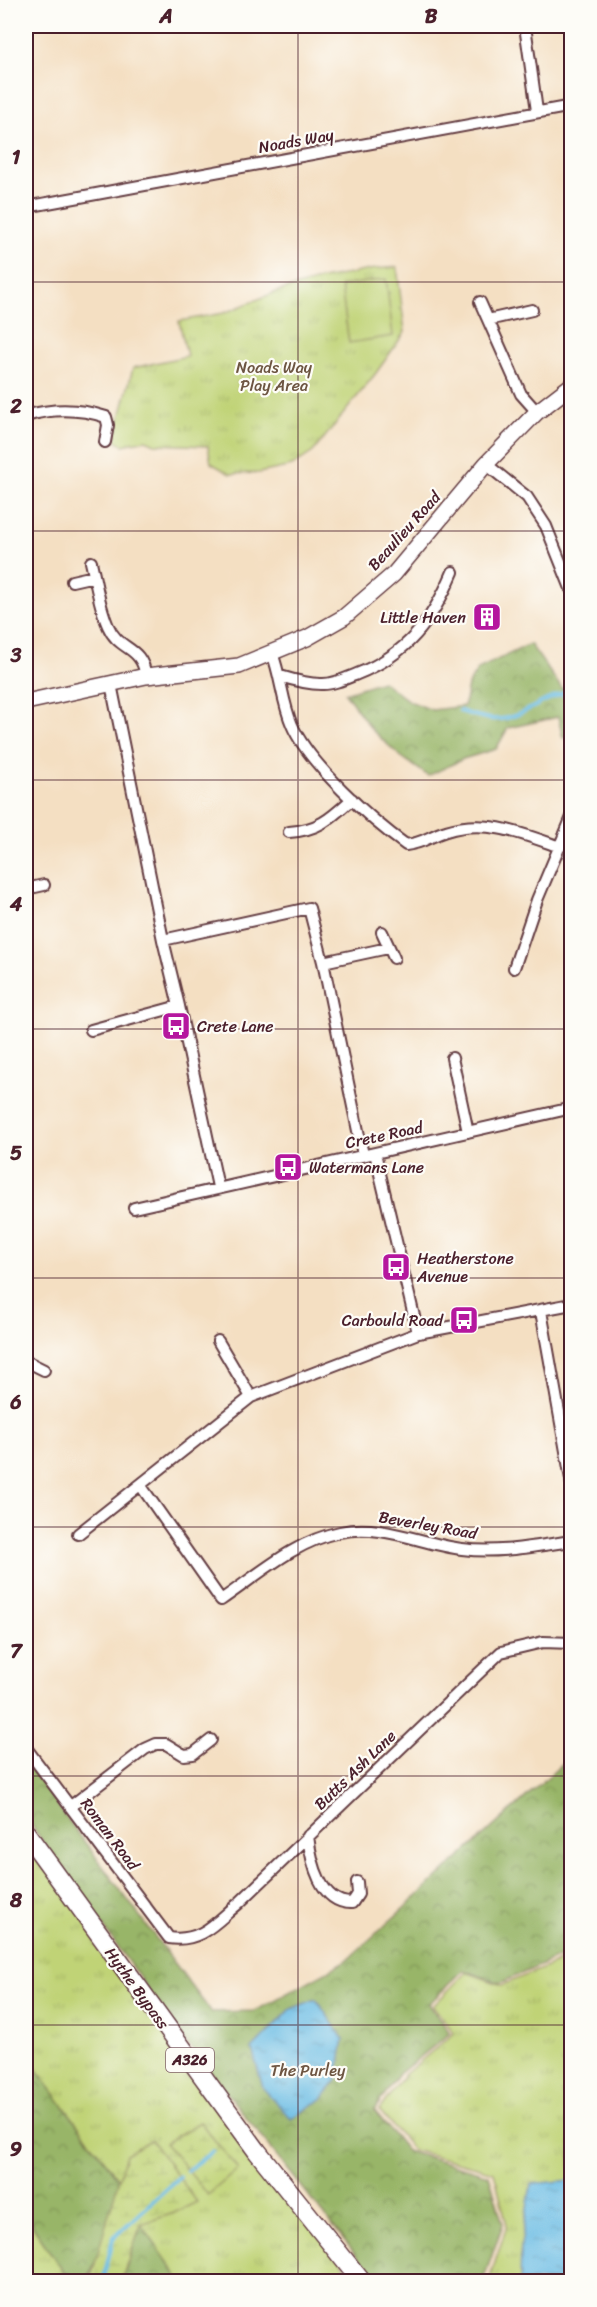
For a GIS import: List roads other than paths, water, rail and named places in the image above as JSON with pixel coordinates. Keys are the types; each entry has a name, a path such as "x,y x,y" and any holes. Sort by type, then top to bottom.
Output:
{"main road":[{"name":"Hythe Bypass","path":"26,1833 250,2142 362,2282"}],"street":[{"path":"525,26 537,111"},
{"name":"Noads Way","path":"26,207 572,106"},
{"path":"480,302 521,394 537,412"},
{"path":"488,320 532,310"},
{"name":"Beaulieu Road","path":"26,702 146,676 239,666 307,638 344,617 394,574 486,464 537,412 572,385"},
{"path":"26,416 60,409 78,410 106,417 108,425 105,442"},
{"path":"486,464 526,497 546,526 572,591"},
{"path":"91,562 108,627 123,646 138,654 144,664 146,676"},
{"path":"280,676 324,685 373,668 400,651 418,635 443,595 453,572"},
{"path":"72,581 94,576"},
{"path":"272,653 292,724 309,752 352,799 406,845 422,843 444,831 466,826 490,826 517,831 560,847"},
{"path":"111,684 163,940 218,1187"},
{"path":"289,832 307,831 326,822 352,799"},
{"path":"514,968 537,900 572,817"},
{"path":"26,889 44,885"},
{"path":"163,940 309,908 323,962 363,1155"},
{"path":"382,932 394,958"},
{"path":"323,962 388,948"},
{"path":"91,1030 179,1006"},
{"path":"452,1058 468,1132"},
{"name":"Crete Road","path":"134,1208 572,1108"},
{"path":"375,1153 418,1333"},
{"path":"78,1534 251,1397 418,1333 572,1304"},
{"path":"541,1311 572,1485"},
{"path":"218,1341 251,1397"},
{"path":"26,1361 44,1370"},
{"name":"Beverley Road","path":"141,1486 221,1600 298,1547 340,1532 374,1530 462,1550 502,1551 572,1541"},
{"name":"Butts Ash Lane","path":"169,1938 181,1940 202,1934 239,1902 501,1652 543,1642 572,1643"},
{"path":"71,1806 156,1744 166,1744 184,1755 193,1754 212,1740"},
{"name":"Roman Road","path":"26,1748 169,1938"},
{"path":"308,1836 312,1863 320,1880 331,1894 342,1903 352,1902 358,1894 357,1882"}],"water":[{"path":"316,1999 344,2040 337,2080 322,2099 291,2119 263,2088 252,2049 291,2009"},
{"path":"571,2180 571,2281 520,2281 521,2245 531,2184"}],"waterway":[{"path":"460,711 476,716 502,719 522,713 552,697 572,691"},
{"path":"187,2171 213,2151"},
{"path":"103,2282 113,2238 180,2176"}],"place":[{"name":"Little Haven","path":"487,617"},
{"name":"Crete Lane","path":"176,1026"},
{"name":"Watermans Lane","path":"288,1167"},
{"name":"Heatherstone Avenue","path":"396,1267"},
{"name":"Carbould Road","path":"464,1320"}],"park label":[{"name":"Noads Way Play Area","path":"274,376"},
{"name":"The Purley","path":"308,2070"}]}
